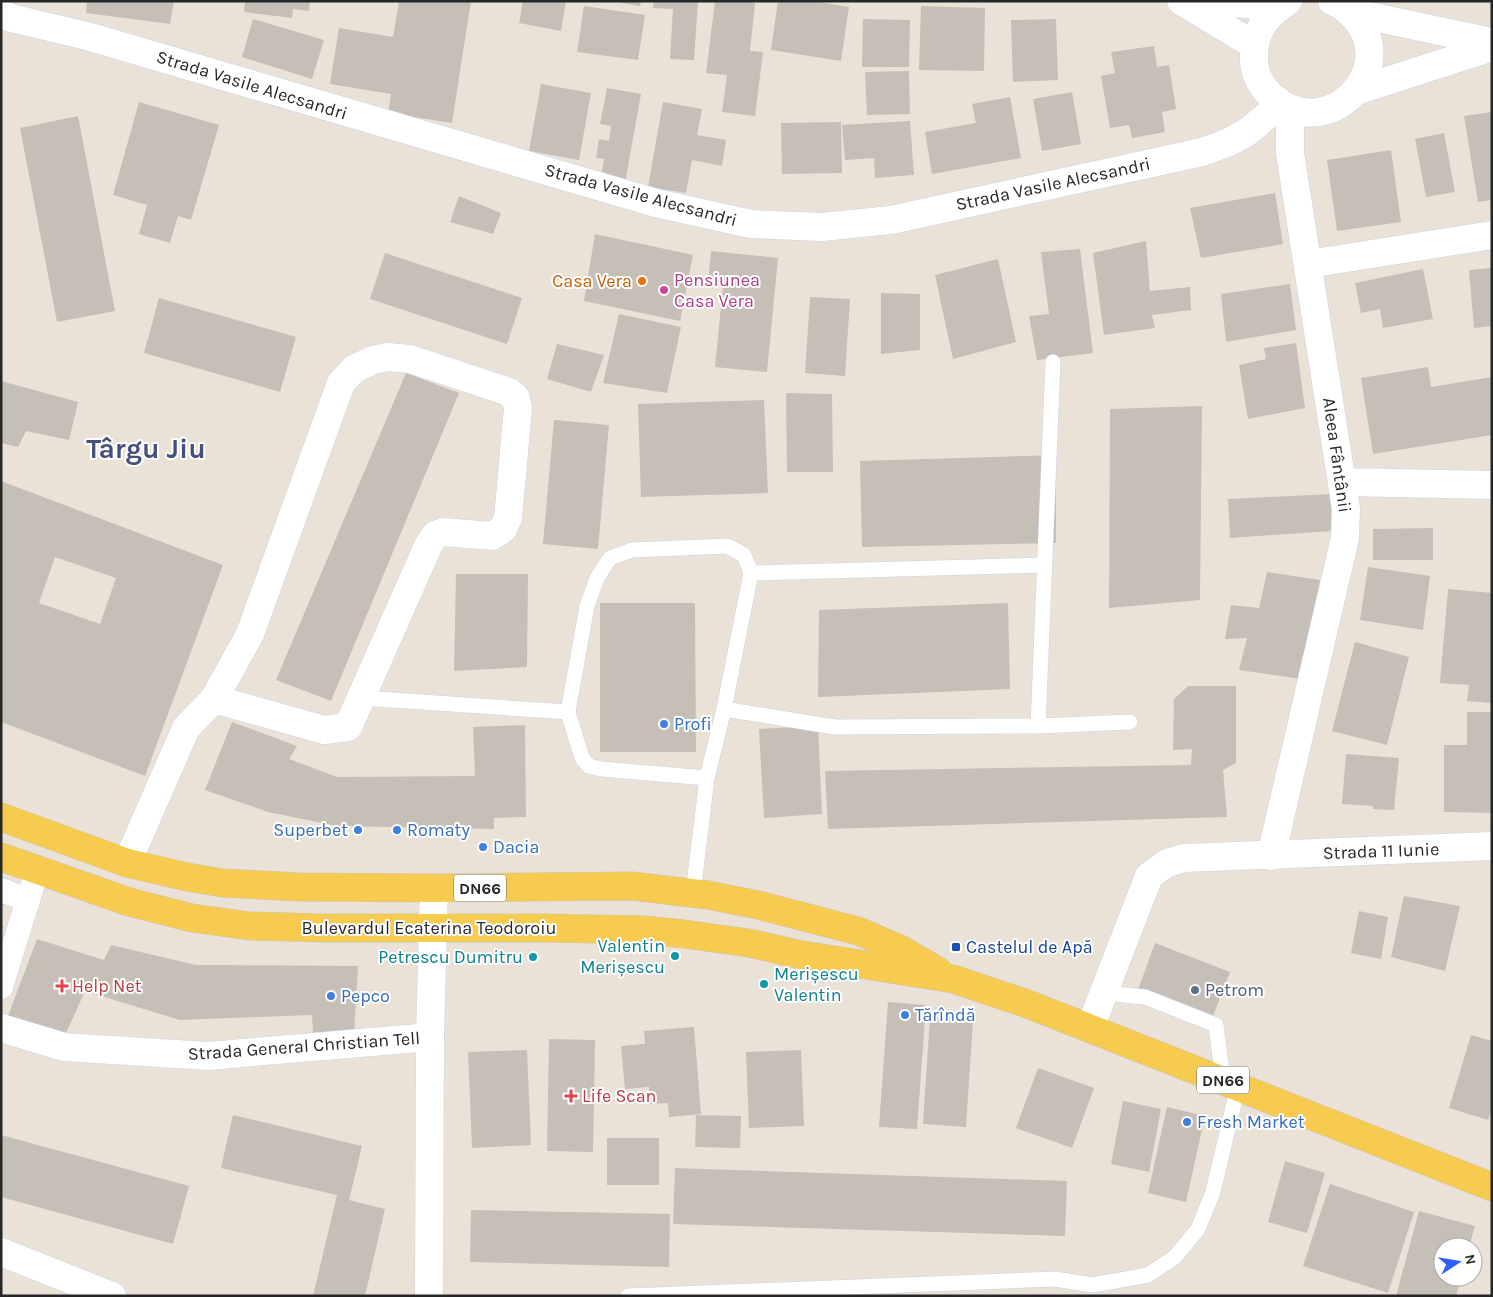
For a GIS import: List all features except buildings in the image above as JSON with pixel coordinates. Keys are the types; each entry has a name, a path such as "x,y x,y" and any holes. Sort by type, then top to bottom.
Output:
{"main road":[{"name":"Bulevardul Ecaterina Teodoroiu","path":"1,817 127,863 223,883 299,887 434,888 632,886 708,894 858,931 900,949 952,979"},
{"name":"Bulevardul Ecaterina Teodoroiu","path":"1,857 129,902 192,918 250,926 645,930 749,943 798,954 952,979 1025,1002 1492,1187"}],"street":[{"path":"1181,1 1254,45"},
{"path":"1213,1 1283,4"},
{"path":"1283,4 1267,17 1258,30 1254,45 1254,62 1258,79 1268,94 1285,106 1308,113 1326,111 1342,104 1356,92 1364,79 1369,51 1366,36 1360,24 1341,7"},
{"path":"1341,7 1492,42"},
{"name":"Strada Vasile Alecsandri","path":"1,13 11,18 87,36 656,203 751,224 822,227 892,220 1202,152 1227,143 1246,133 1285,106"},
{"path":"1356,92 1492,46"},
{"name":"Aleea Fântânii","path":"1271,856 1345,538 1346,509 1290,154 1285,106"},
{"path":"1308,264 1492,235"},
{"path":"127,863 186,728 214,699 250,634 341,383 354,369 373,360 388,357 410,359 509,392 516,398 518,408 508,518 503,529 492,536 443,532 435,535 429,544 348,726 324,730 214,699"},
{"path":"1343,482 1492,485"},
{"name":"Strada 11 Iunie","path":"1090,1028 1149,876 1167,863 1184,858 1492,846"},
{"path":"1,987 37,870"},
{"name":"Strada General Christian Tell","path":"429,1296 430,1037 434,888"},
{"path":"1,890 28,900"},
{"name":"Strada General Christian Tell","path":"1,1028 64,1047 208,1056 430,1037"},
{"path":"1,1252 112,1296"}],"lane":[{"path":"1038,726 1053,362"},
{"path":"693,893 707,778 724,709 751,573 744,555 726,546 632,550 610,558 597,578 587,606 568,712 582,758 589,766 601,769 707,778"},
{"path":"751,573 1044,565"},
{"path":"362,698 568,712"},
{"path":"724,709 835,728 1038,726 1130,722"},
{"path":"628,1296 1054,1279 1092,1284 1148,1275 1175,1257 1198,1229 1213,1192 1230,1083 1216,1025 1145,997 1104,993"}],"place":[{"name":"Casa Vera","path":"642,281"},
{"name":"Pensiunea Casa Vera","path":"664,290"},
{"name":"Profi","path":"664,724"},
{"name":"Superbet","path":"358,830"},
{"name":"Romaty","path":"397,830"},
{"name":"Dacia","path":"483,847"},
{"name":"Castelul de Apă","path":"956,947"},
{"name":"Valentin Merișescu","path":"675,956"},
{"name":"Petrescu Dumitru","path":"533,957"},
{"name":"Merișescu Valentin","path":"764,984"},
{"name":"Help Net","path":"62,986"},
{"name":"Petrom","path":"1195,990"},
{"name":"Pepco","path":"331,996"},
{"name":"Tărîndă","path":"905,1015"},
{"name":"Life Scan","path":"571,1096"},
{"name":"Fresh Market","path":"1187,1122"}],"district":[{"name":"Târgu Jiu","path":"146,448"}]}
